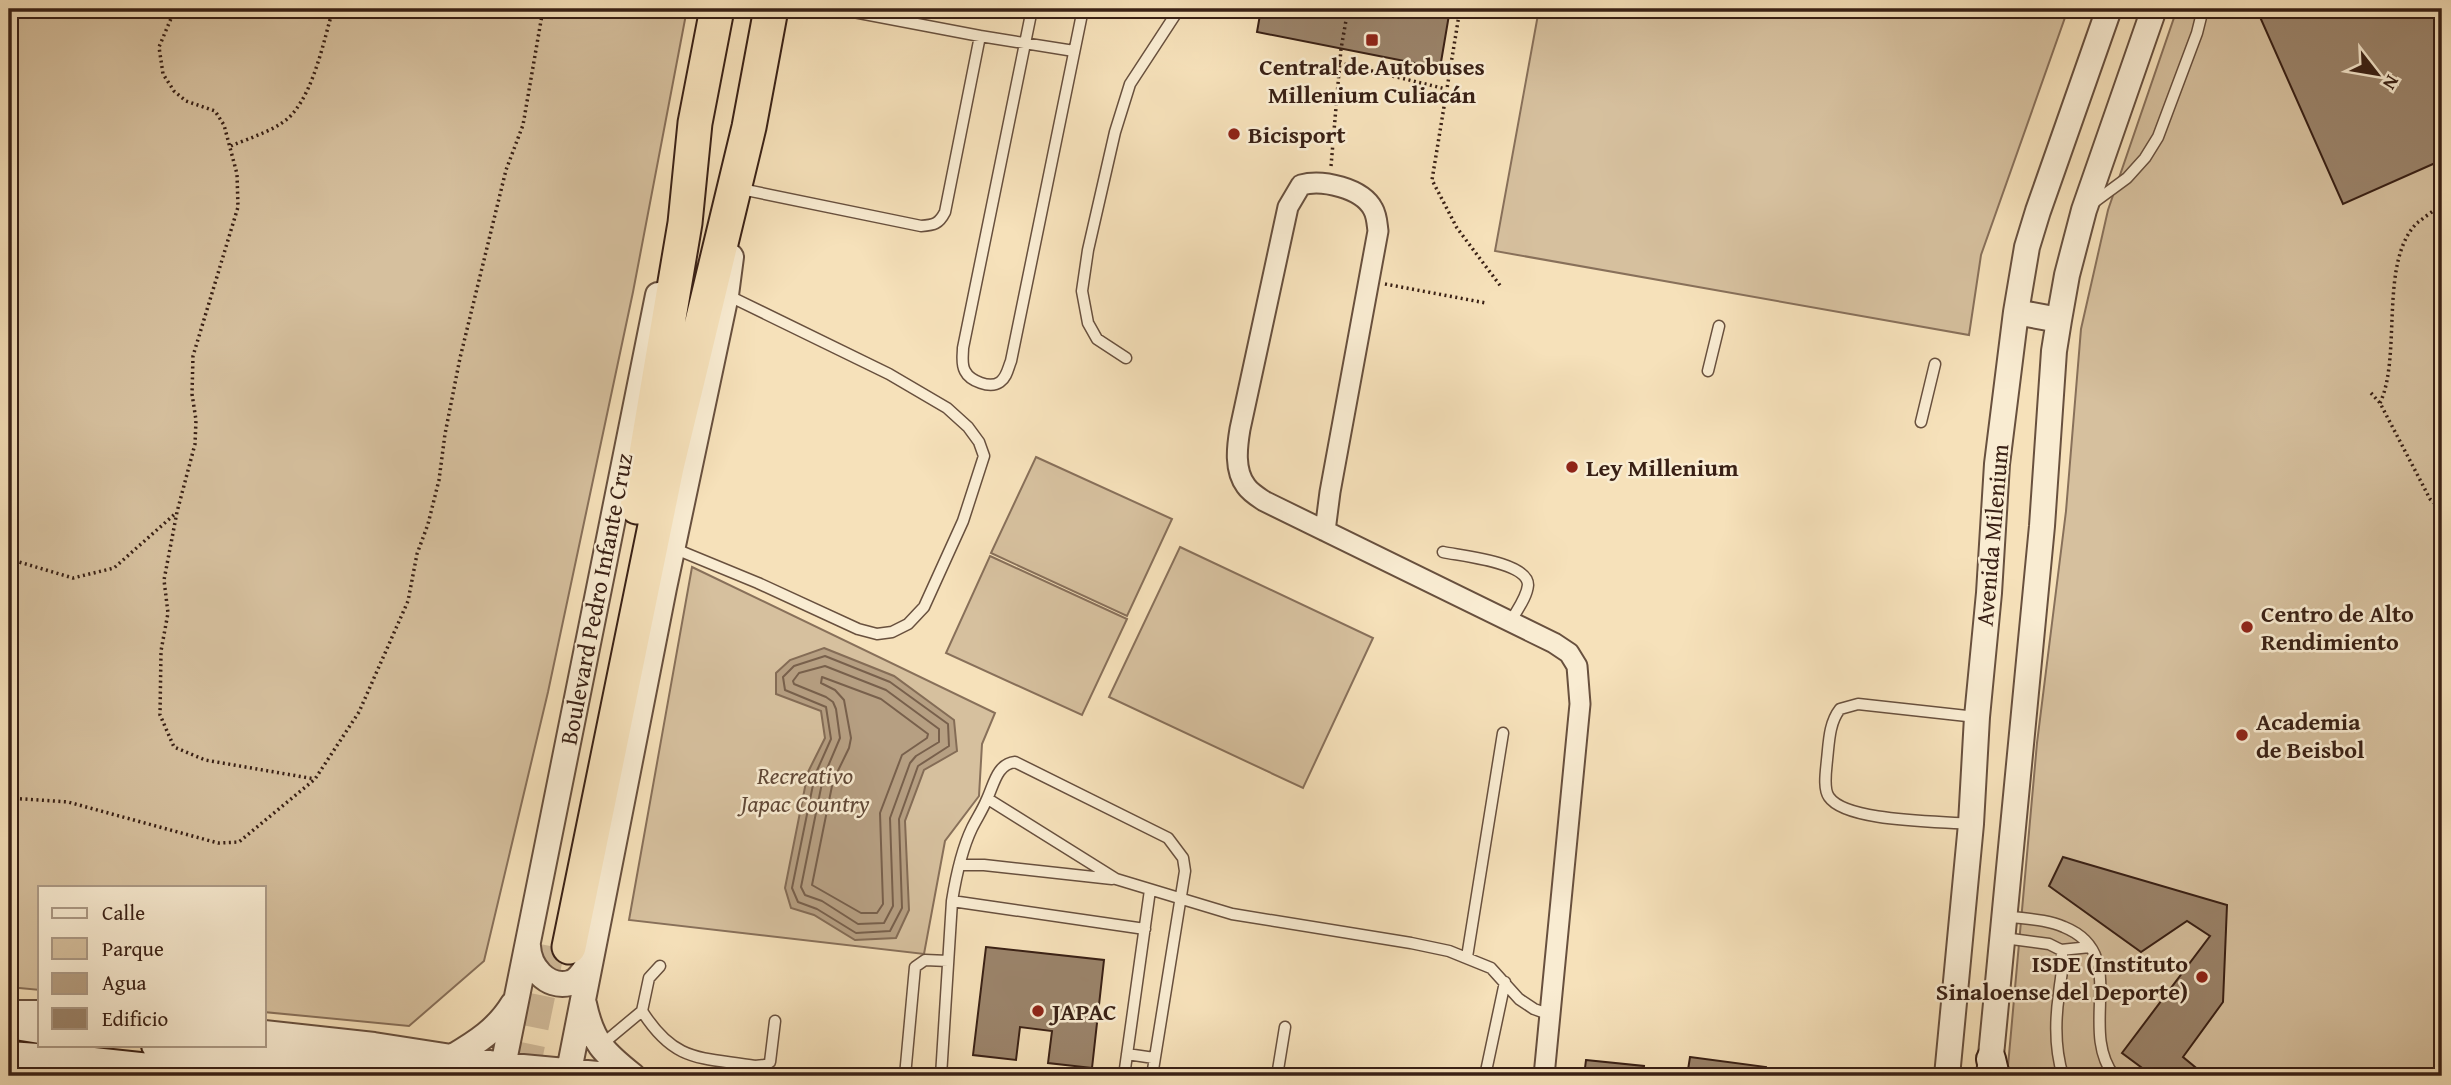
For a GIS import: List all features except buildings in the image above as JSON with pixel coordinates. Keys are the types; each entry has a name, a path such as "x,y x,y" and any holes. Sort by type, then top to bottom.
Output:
{"highway":[{"name":"Boulevard Pedro Infante Cruz","path":"559,949 685,223 695,123 718,9"},
{"name":"Boulevard Pedro Infante Cruz","path":"559,949 667,467 749,127 771,9"}],"main road":[{"path":"9,1024 38,1029"},
{"path":"169,1046 447,1067"},
{"path":"9,1056 83,1069 224,1076"}],"street":[{"name":"Avenida Milenium","path":"1947,1076 1971,824 1997,464 2016,312 2027,247 2038,211 2109,9"},
{"name":"Avenida Milenium","path":"1992,1070 2059,320 2067,275 2084,210 2154,9"},
{"name":"Boulevard Pedro Infante Cruz","path":"502,1070 520,984 559,949 673,548 726,295 749,127"},
{"path":"1325,531 1378,231 1373,208 1366,199 1355,192 1318,183 1301,185 1288,207 1237,454 1245,486 1264,501 1325,531 1511,621 1569,653 1577,666 1580,704 1544,1076"},
{"path":"2016,312 2059,320"},
{"name":"Boulevard Pedro Infante Cruz","path":"559,949 583,999 568,1074"},
{"path":"447,1067 502,1021 512,1006 520,984"},
{"path":"583,999 591,1029 600,1046 624,1073"},
{"path":"9,1013 38,1013"},
{"path":"266,1033 374,1045 447,1067 478,1061 502,1070 568,1074 624,1073"},
{"path":"9,1064 83,1069"}],"lane":[{"path":"838,9 1074,51"},
{"path":"1032,9 963,348 965,372 971,379 992,384 1001,381 1006,375 1011,361 1083,9"},
{"path":"1126,358 1097,339 1088,323 1082,291 1088,250 1115,132 1130,84 1179,9"},
{"path":"2084,210 2127,177 2145,158 2158,137 2197,33 2203,9"},
{"path":"741,189 921,226 934,225 941,220 945,212 980,36"},
{"path":"673,548 858,629 877,634 892,632 908,624 924,607 963,521 984,456 979,442 968,427 947,408 889,374 726,295"},
{"path":"1708,371 1719,326"},
{"path":"1921,422 1935,364"},
{"path":"1443,552 1508,565 1525,575 1528,583 1526,593 1511,621"},
{"path":"1971,824 1869,816 1848,811 1836,806 1826,795 1826,777 1831,727 1833,718 1840,709 1858,704 1977,717"},
{"path":"1467,957 1503,733"},
{"path":"941,1076 952,901 960,865 967,841 1001,768 1015,762 1168,838 1183,858 1185,871 1181,900 1152,1076"},
{"path":"988,799 1116,879"},
{"path":"960,865 984,865 1116,879 1232,914 1411,943 1467,957 1491,968 1519,999 1548,1014"},
{"path":"1124,1076 1150,890"},
{"path":"952,901 1144,929"},
{"path":"2004,927 2046,922 2065,927 2090,947 2096,956 2101,974 2098,1023 2100,1048 2108,1069 2114,1076"},
{"path":"2004,927 2062,950 2090,947"},
{"path":"2062,950 2057,1037 2063,1076"},
{"path":"905,1076 915,967 925,960 948,961"},
{"path":"600,1046 642,1011 649,978 660,966"},
{"path":"1485,1076 1505,982"},
{"path":"642,1011 658,1035 680,1052 755,1066 770,1062 775,1021"},
{"path":"1277,1076 1285,1027"},
{"path":"1127,1054 1154,1058"}],"path":[{"path":"176,9 159,47 163,75 174,91 186,101 215,111 224,125 237,174 238,207 193,356 195,444 177,512 164,579 168,613 162,651 160,715 174,747 205,760 315,779"},
{"path":"231,146 276,125 294,113 318,61 333,9"},
{"path":"9,798 68,802 218,843 239,842 315,779 359,712 408,601 417,554 439,480 460,358 506,170 523,125 543,9"},
{"path":"1329,185 1339,63 1348,9"},
{"path":"1460,9 1432,180 1457,228 1502,288"},
{"path":"1339,63 1447,89"},
{"path":"2380,403 2387,388 2393,304 2402,246 2416,225 2442,204"},
{"path":"1371,281 1486,303"},
{"path":"2371,393 2380,403 2430,499 2442,510"},
{"path":"9,559 73,578 114,568 177,512"},
{"path":"624,1073 707,1076"}],"green space":[{"path":"9,9 687,9 633,292 548,692 484,961 409,1026 266,1012 266,886 38,886 38,990 9,987"},
{"path":"1539,9 2068,9 1981,255 1969,335 1495,251"},
{"name":"Centro de Alto Rendimiento","path":"2177,9 2442,9 2442,1076 2011,1076 2008,1066 2037,743 2066,511 2081,329 2108,210"},
{"path":"1036,457 1172,519 1127,616 991,553"},
{"path":"1180,547 1373,638 1303,788 1109,697"},
{"path":"990,556 1127,619 1082,715 946,653"},
{"name":"Recreativo Japac Country","path":"692,567 995,713 982,744 979,796 945,841 924,954 629,920"}],"water":[{"path":"824,648 894,676 954,720 957,751 924,770 905,821 909,910 896,938 855,940 814,915 791,908 785,888 808,772 825,738 821,711 776,694 776,673 790,660"}],"tunnel":[{"path":"522,1076 549,945"}],"place":[{"name":"Central de Autobuses Millenium Culiacán","path":"1372,40"},
{"name":"Bicisport","path":"1234,134"},
{"name":"Ley Millenium","path":"1572,467"},
{"name":"Centro de Alto Rendimiento","path":"2247,627"},
{"name":"Academia de Beisbol","path":"2242,735"},
{"name":"ISDE (Instituto Sinaloense del Deporte)","path":"2202,977"},
{"name":"JAPAC","path":"1038,1011"}]}
